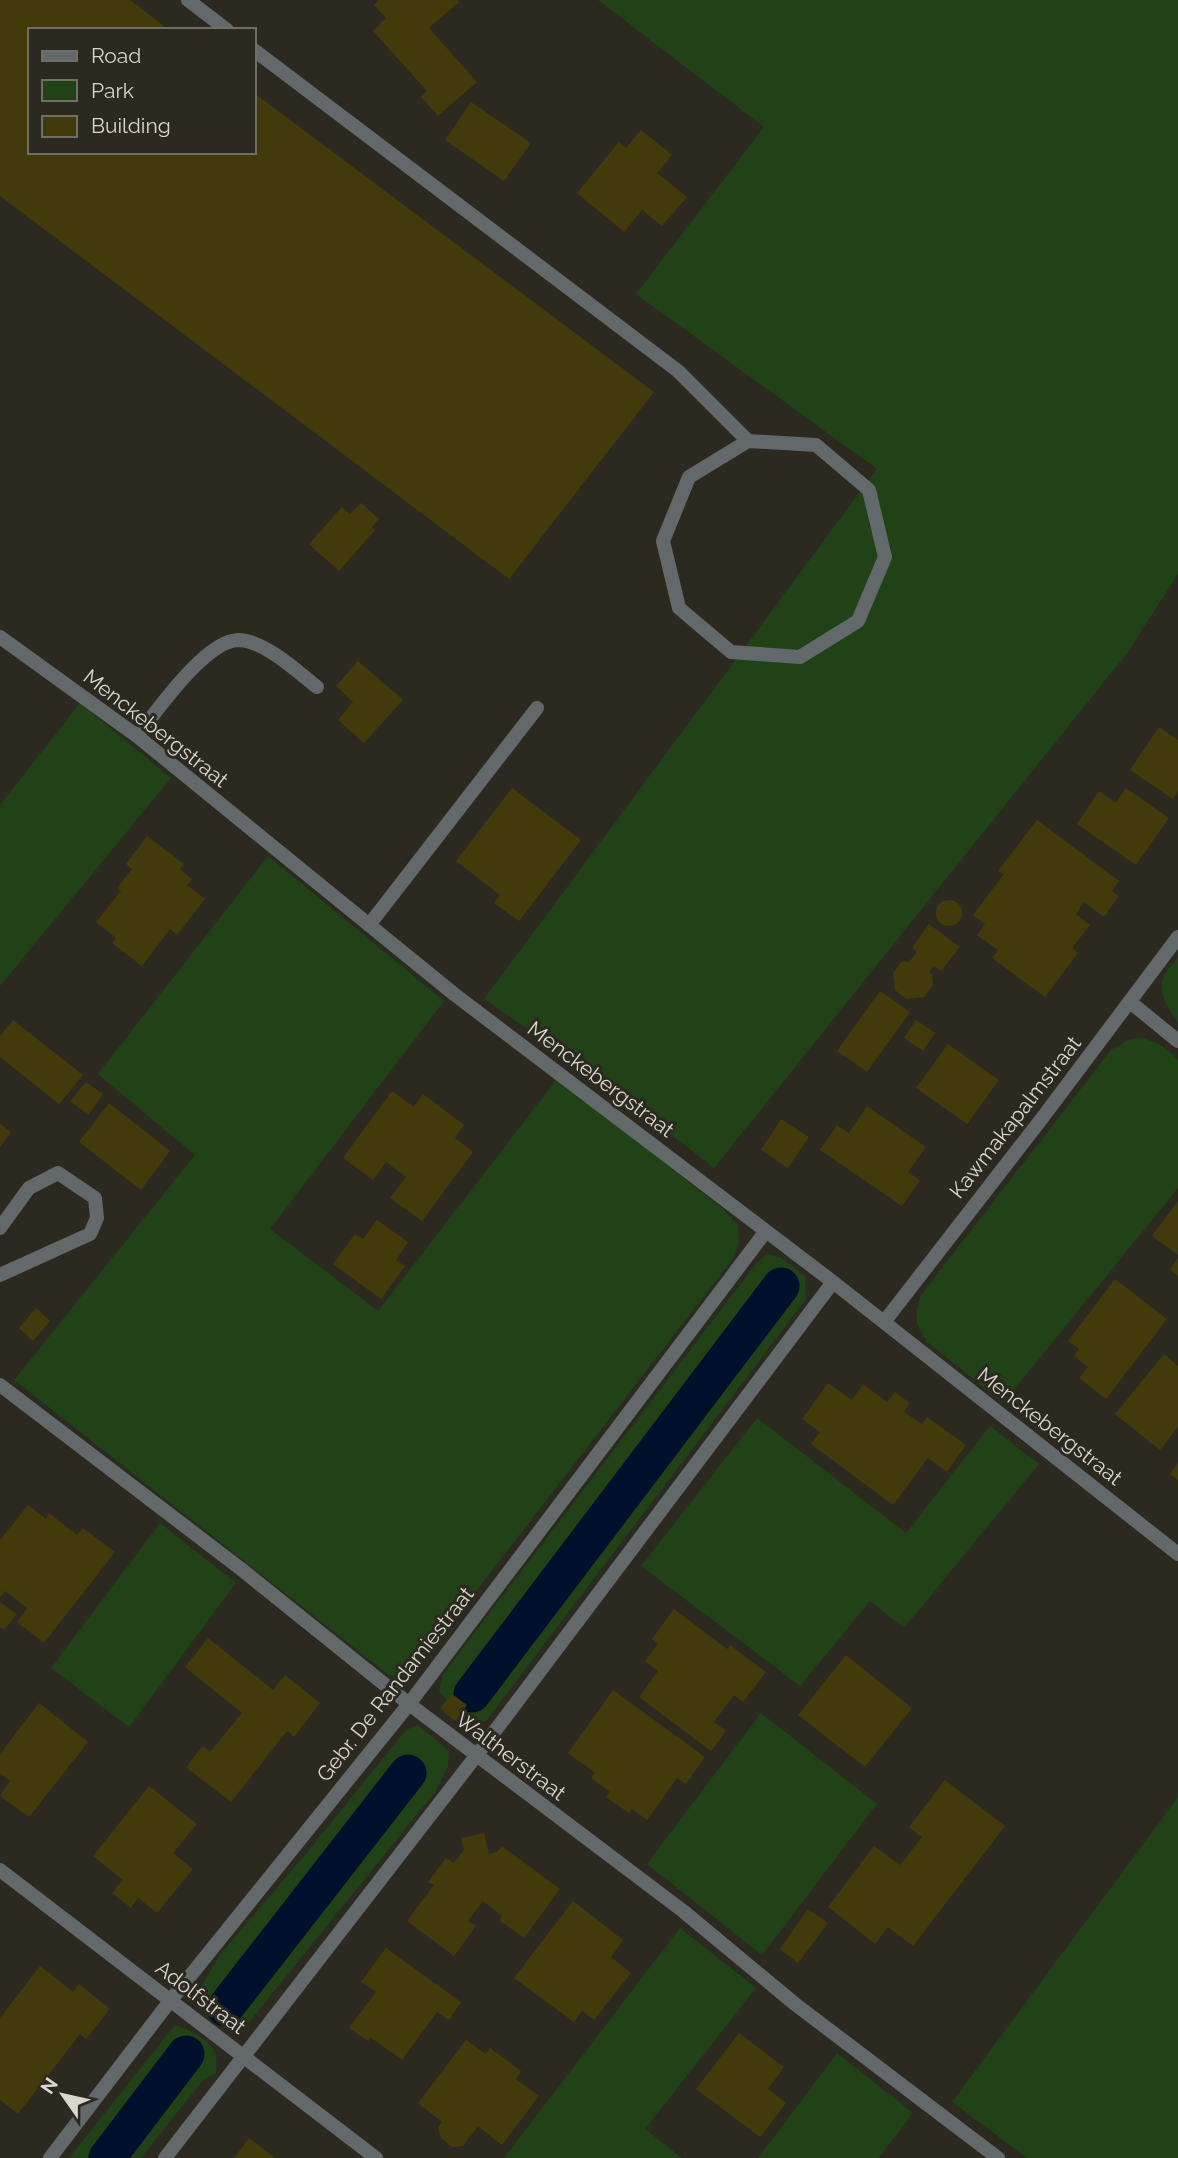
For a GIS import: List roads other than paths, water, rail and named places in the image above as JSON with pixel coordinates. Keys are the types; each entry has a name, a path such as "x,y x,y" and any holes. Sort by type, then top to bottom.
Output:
{"street":[{"path":"188,0 224,28"},
{"path":"256,52 678,371 748,441 816,446 869,490 885,557 858,621 800,657 731,652 679,608 663,541 689,477 748,441"},
{"name":"Menckebergstraat","path":"0,637 136,736 454,994 833,1282 1178,1553"},
{"path":"136,736 207,654 224,643 239,640 258,646 281,659 317,687"},
{"path":"369,925 537,708"},
{"name":"Kawmakapalmstraat","path":"884,1322 1178,937"},
{"path":"1130,1002 1178,1041"},
{"path":"0,1228 29,1188 58,1173 94,1198 97,1217 90,1234 0,1275"},
{"name":"Gebr. De Randamiestraat","path":"50,2158 170,2001 409,1704 766,1231"},
{"path":"165,2158 476,1756 833,1282"},
{"name":"Waltherstraat","path":"0,1385 241,1569 476,1756 683,1911 795,2004 998,2158"},
{"name":"Adolfstraat","path":"0,1870 376,2158"}],"waterway":[{"path":"472,1694 781,1286"},
{"path":"225,2008 408,1773"},
{"path":"107,2158 186,2054"}]}
